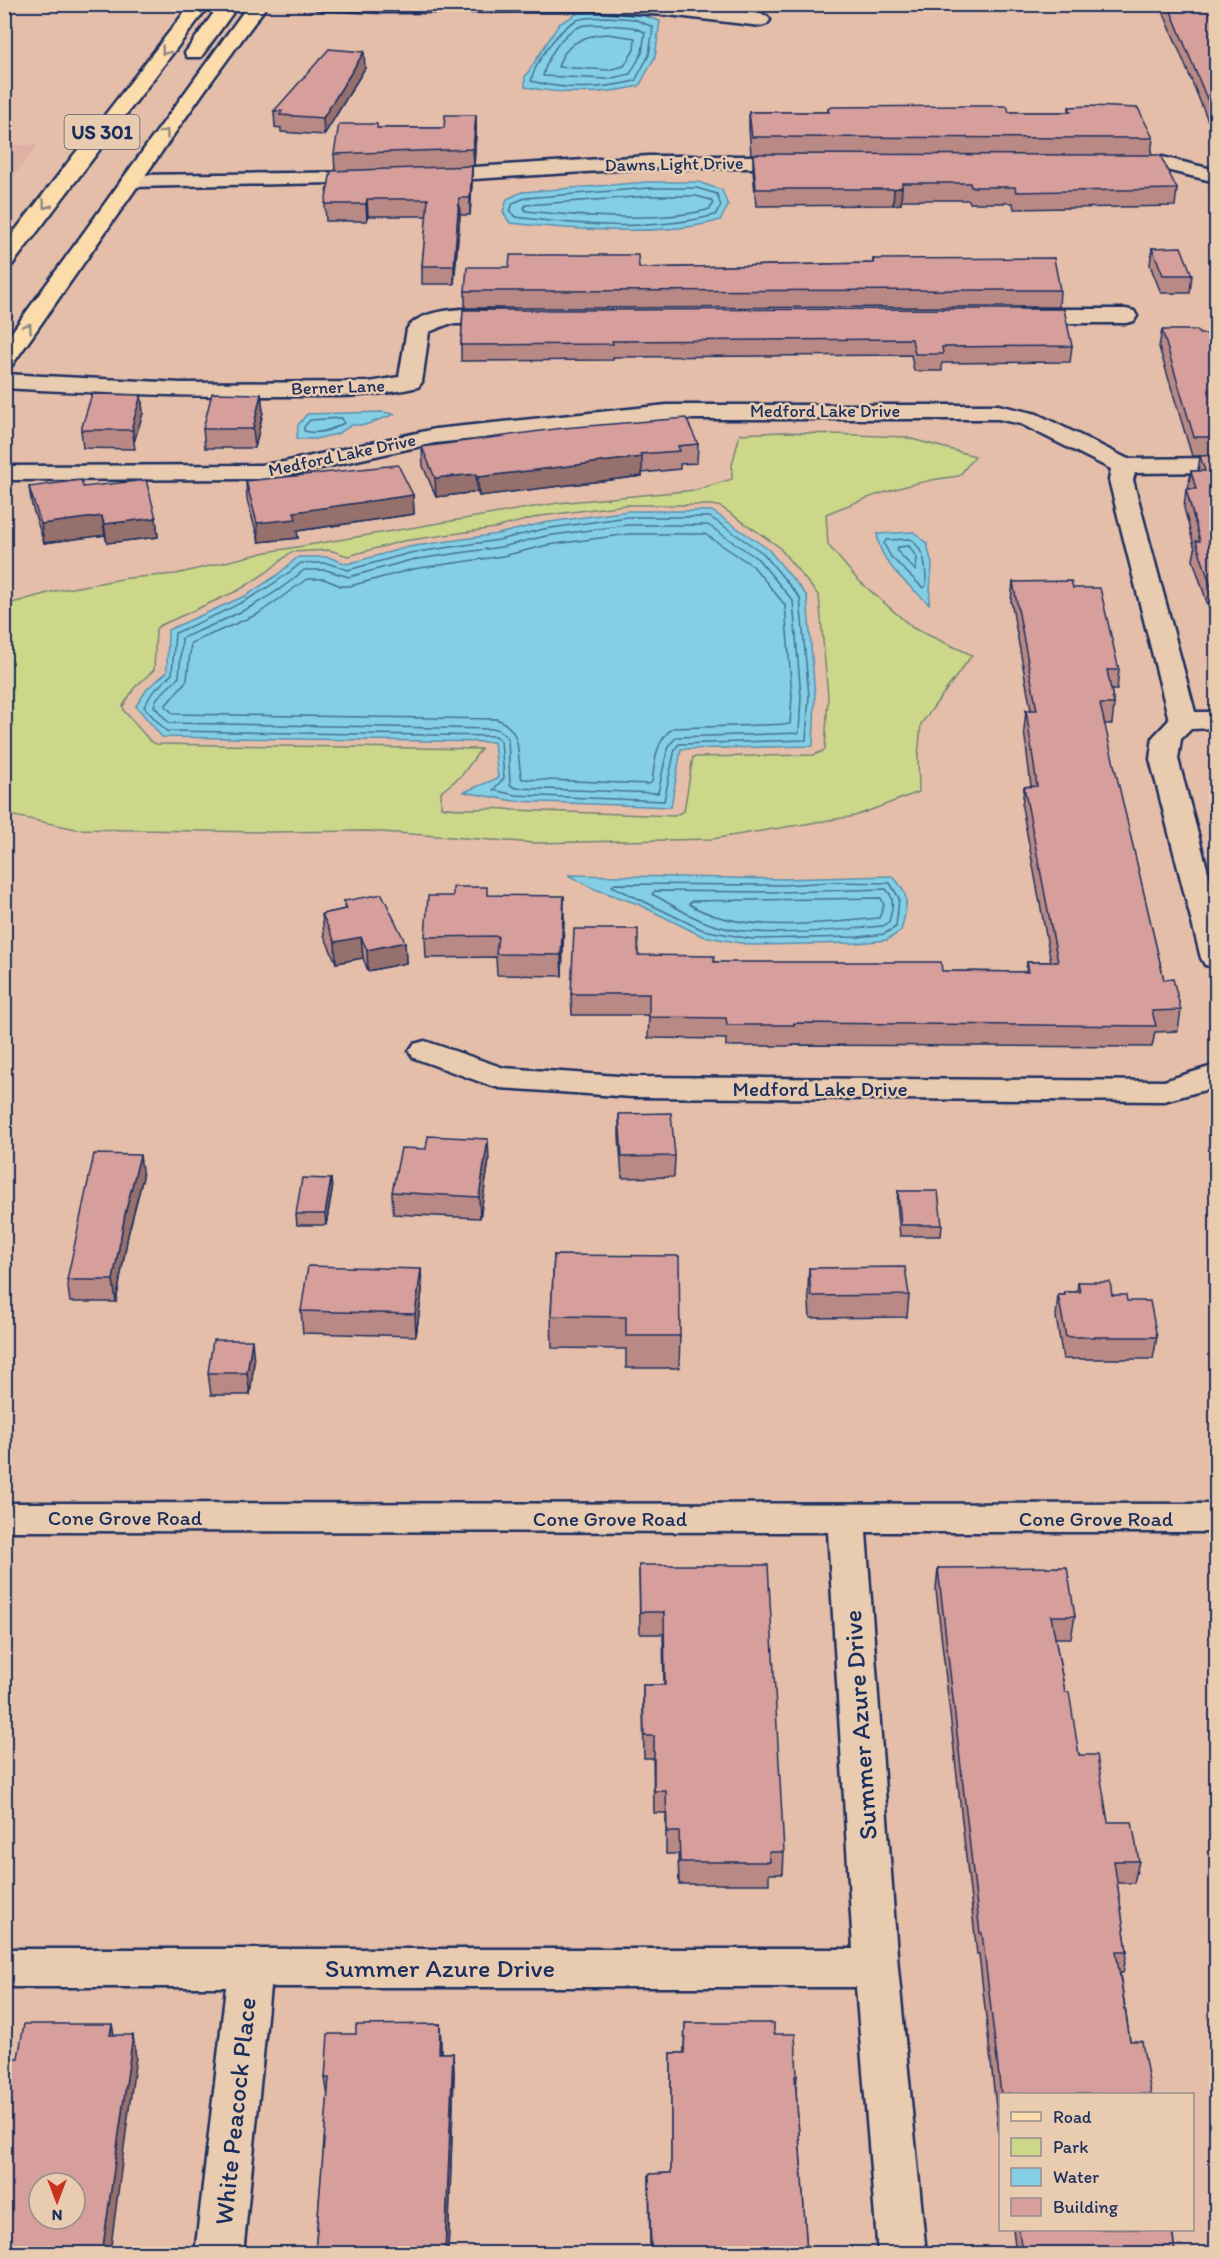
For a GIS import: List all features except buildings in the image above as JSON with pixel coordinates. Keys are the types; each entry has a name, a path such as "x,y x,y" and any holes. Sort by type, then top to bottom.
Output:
{"main road":[{"name":"US 301","path":"4,260 201,4"},
{"path":"198,86 186,64 230,4"},
{"name":"US 301","path":"4,360 198,86 259,4"}],"street":[{"path":"318,4 472,7 574,5 686,9 761,20"},
{"name":"Dawns Light Drive","path":"131,181 400,177 649,162 814,162"},
{"path":"1104,163 1162,163 1216,176"},
{"path":"995,316 1126,316"},
{"name":"Berner Lane","path":"4,381 181,390 369,389 410,382 418,329 427,322 445,317 528,317"},
{"name":"Medford Lake Drive","path":"4,474 272,471 435,436 693,411 998,412 1029,419 1124,466"},
{"path":"1183,720 1120,480 1124,466 1216,465"},
{"path":"1216,720 1183,720 1167,737 1164,759 1216,958"},
{"name":"Medford Lake Drive","path":"425,1051 500,1078 632,1087 1164,1090 1210,1079 1216,1075"},
{"name":"Cone Grove Road","path":"4,1517 1216,1518"},
{"name":"Summer Azure Drive","path":"846,1518 876,1968 902,2253"},
{"name":"Summer Azure Drive","path":"4,1968 876,1968"},
{"name":"White Peacock Place","path":"219,2253 250,1968"}],"shaded area":[{"path":"4,145 38,145 5,187"}],"green space":[{"path":"783,432 904,437 975,456 959,476 925,481 891,490 826,514 828,545 857,579 913,628 972,655 921,724 918,757 919,792 855,816 711,839 535,843 368,831 76,829 5,814 5,605 55,591 128,578 176,574 267,552 558,503 696,490 732,479 732,465 740,434","holes":["625,505 712,505 721,507 778,546 819,596 828,696 825,750 814,755 693,757 684,811 674,816 441,807 441,792 462,775 481,749 156,744 150,741 124,711 123,706 135,687 154,670 156,629 159,626 239,590 267,572 291,552 329,550 348,556 403,541 495,528 541,516"]}],"water":[{"path":"606,11 635,13 660,21 655,57 639,86 611,91 582,92 525,87 525,77 559,24 578,13"},
{"path":"648,182 698,182 722,190 728,206 720,220 698,225 645,230 588,229 510,223 503,212 507,199 522,192"},
{"path":"382,412 395,414 365,425 352,425 337,434 315,439 297,439 298,425 307,414"},
{"path":"628,511 712,511 768,549 807,596 815,696 813,746 681,749 671,807 514,801 464,792 498,778 494,742 162,737 136,706 147,689 167,672 168,630 247,595 276,576 298,557 328,557 347,564 408,547 498,534 543,523"},
{"path":"914,532 927,544 932,564 929,604 889,564 879,545 877,534"},
{"path":"568,875 782,879 892,876 903,889 906,908 901,931 887,940 858,943 752,945 702,936 638,904 592,888"}]}
